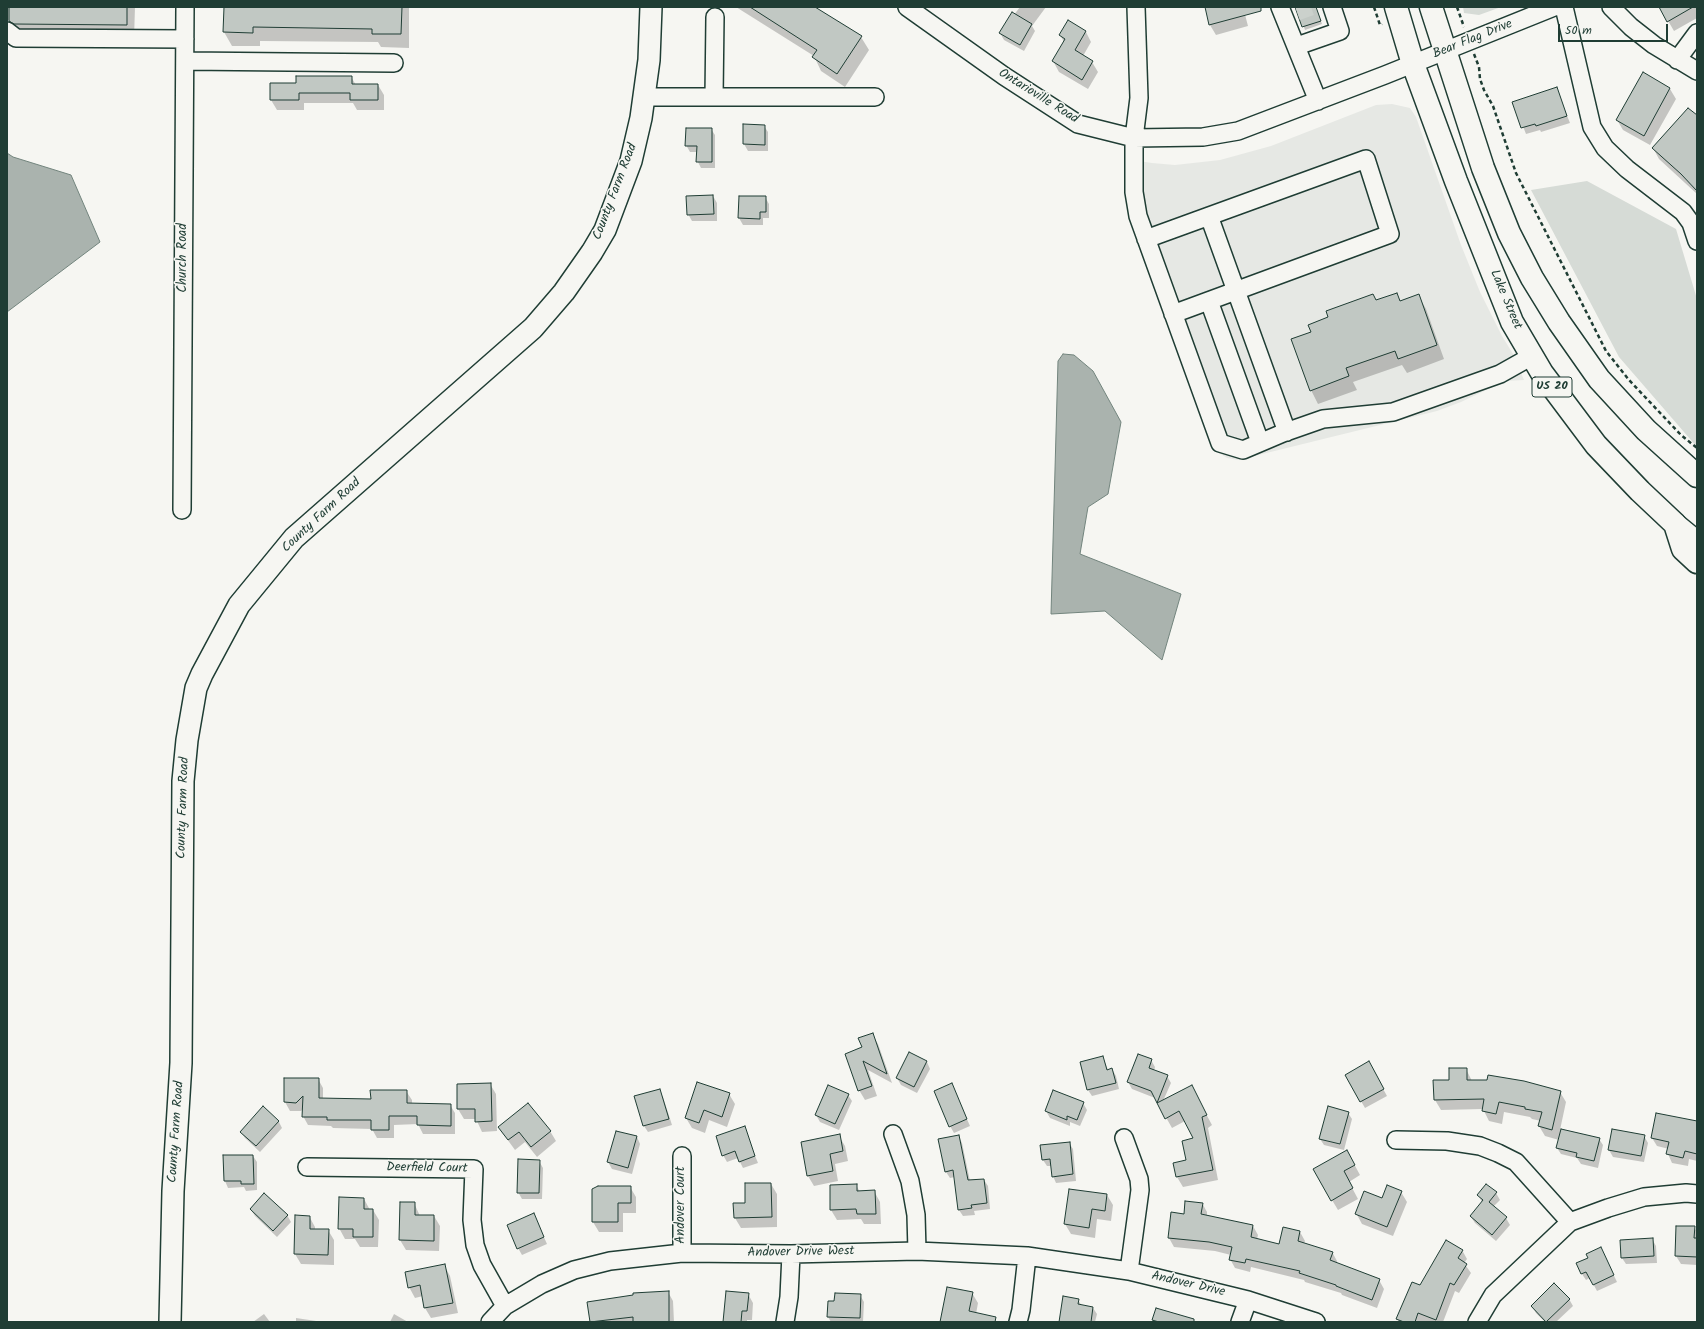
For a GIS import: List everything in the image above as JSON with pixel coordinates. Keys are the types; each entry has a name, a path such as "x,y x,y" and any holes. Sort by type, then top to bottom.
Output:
{"highway":[{"name":"Lake Street","path":"1396,7 1413,64 1456,181 1512,322 1542,373 1596,445 1675,524"},
{"path":"1431,7 1483,168 1509,233 1532,278 1559,322 1599,379 1646,430 1697,476"},
{"path":"1675,524 1683,549 1697,562"}],"main road":[{"name":"County Farm Road","path":"170,1322 173,1190 181,1063 183,781 187,740 196,688 239,605 294,538 533,328 575,278 605,230 630,161 641,118 649,60 650,7"},
{"name":"Lake Street","path":"1675,524 1697,542"}],"street":[{"name":"Church Road","path":"182,510 185,7"},
{"name":"Ontarioville Road","path":"907,7 1004,76 1078,124 1134,138 1203,137 1238,131 1413,64"},
{"path":"1136,7 1140,98 1134,138 1134,192 1138,216 1220,443 1243,450 1260,442 1323,419 1393,412 1500,374 1532,356"},
{"path":"1297,46 1340,31 1332,7"},
{"name":"Bear Flag Drive","path":"1413,64 1554,7"},
{"path":"1564,7 1592,127 1605,148 1627,169 1683,212 1691,223 1697,241"},
{"path":"1611,7 1631,27 1648,40 1677,60 1697,71"},
{"path":"1287,12 1297,46 1318,101"},
{"path":"714,97 715,17"},
{"path":"7,31 16,38 185,39"},
{"path":"1677,60 1697,33"},
{"path":"185,61 394,63"},
{"path":"644,97 875,97"},
{"path":"1146,239 1366,159 1390,234 1174,314"},
{"path":"1209,216 1287,432"},
{"path":"1208,301 1260,442"},
{"path":"893,1134 910,1180 916,1214 916,1251"},
{"path":"1124,1138 1139,1179 1140,1190 1129,1271"},
{"path":"1396,1140 1447,1141 1480,1146 1498,1153 1516,1162 1570,1222"},
{"name":"Andover Court","path":"682,1156 682,1253"},
{"name":"Deerfield Court","path":"307,1167 474,1170 472,1220 475,1245 482,1265 505,1306"},
{"path":"1477,1322 1493,1295 1570,1222 1644,1197 1697,1194"},
{"name":"Andover Drive West","path":"490,1322 505,1306 542,1284 574,1270 610,1261 682,1253 791,1254 916,1251 1027,1256 1129,1271"},
{"path":"785,1322 789,1297 791,1254"},
{"path":"1018,1322 1027,1256"},
{"name":"Andover Drive","path":"1129,1271 1248,1300 1316,1322"},
{"path":"1240,1322 1248,1300"}],"path":[{"path":"1374,7 1380,25"},
{"path":"1479,67 1480,79 1493,106 1516,173 1606,351 1640,391 1681,435 1697,448"}],"shaded area":[{"path":"1463,7 1501,7 1479,15 1464,13"},
{"path":"1392,104 1410,108 1416,117 1461,245 1480,292 1502,336 1513,354 1524,380 1505,381 1461,402 1437,411 1238,460 1227,458 1216,451 1207,430 1126,159 1175,165 1220,160 1271,146 1376,105"},
{"path":"7,153 13,157 71,175 100,242 7,312"},
{"path":"1587,181 1676,229 1697,299 1697,447 1619,357 1531,190"},
{"path":"1063,354 1074,355 1093,371 1121,422 1108,494 1088,507 1080,554 1181,594 1162,660 1105,611 1051,614 1058,361"}],"building":[{"path":"9,7 127,7 127,25 14,24 9,21"},
{"path":"224,7 402,7 401,34 372,34 372,29 253,27 253,33 223,32"},
{"path":"750,7 815,7 862,36 837,74 812,57 817,50"},
{"path":"1205,7 1261,7 1261,11 1209,25"},
{"path":"1295,7 1316,7 1321,21 1302,27"},
{"path":"1659,7 1693,7 1667,22"},
{"path":"1012,12 1032,24 1020,45 999,33"},
{"path":"1068,20 1086,31 1075,50 1093,61 1082,80 1052,61 1065,39 1059,35"},
{"path":"1643,72 1670,88 1644,136 1616,120"},
{"path":"296,76 352,76 352,84 378,84 378,100 350,100 350,93 299,93 299,100 270,100 270,83 296,83"},
{"path":"1557,87 1567,116 1536,126 1535,124 1521,128 1512,102"},
{"path":"1688,108 1697,115 1697,191 1681,174 1652,148"},
{"path":"743,124 765,125 765,145 743,144"},
{"path":"686,128 712,128 712,162 696,162 697,146 685,146"},
{"path":"713,195 714,214 687,215 686,196"},
{"path":"739,196 766,196 766,212 760,212 760,219 738,218"},
{"path":"1397,293 1400,301 1419,294 1437,345 1398,359 1395,351 1346,368 1349,376 1310,391 1291,339 1311,332 1308,325 1328,317 1326,311 1373,294 1376,300"},
{"path":"873,1033 887,1074 863,1061 872,1086 858,1091 845,1054 862,1047 858,1038"},
{"path":"909,1052 927,1061 914,1087 896,1078"},
{"path":"1138,1054 1152,1059 1149,1068 1168,1075 1157,1103 1151,1091 1127,1082"},
{"path":"1103,1056 1107,1070 1112,1068 1116,1083 1087,1090 1080,1062"},
{"path":"1369,1061 1384,1089 1360,1102 1345,1075"},
{"path":"1449,1068 1467,1068 1467,1080 1487,1080 1488,1075 1524,1081 1561,1091 1552,1130 1538,1126 1542,1112 1525,1109 1525,1107 1499,1102 1496,1114 1482,1111 1484,1099 1434,1100 1433,1080 1449,1080"},
{"path":"284,1078 319,1078 319,1098 371,1099 370,1090 407,1090 407,1103 451,1104 451,1126 417,1125 417,1116 389,1116 389,1130 371,1130 371,1120 327,1120 327,1117 302,1117 303,1096 296,1103 284,1102"},
{"path":"697,1082 730,1093 722,1117 704,1110 699,1123 685,1118"},
{"path":"491,1083 492,1121 475,1122 475,1109 457,1109 457,1084"},
{"path":"952,1083 967,1119 949,1127 934,1091"},
{"path":"828,1085 849,1094 835,1124 815,1115"},
{"path":"1192,1085 1207,1115 1202,1117 1213,1170 1176,1177 1173,1163 1186,1160 1182,1141 1193,1138 1179,1111 1165,1119 1157,1103"},
{"path":"660,1089 669,1119 643,1126 634,1096"},
{"path":"1053,1090 1084,1102 1077,1120 1067,1116 1067,1120 1045,1111"},
{"path":"528,1103 551,1131 531,1147 519,1132 508,1140 498,1127"},
{"path":"263,1106 279,1121 256,1146 240,1132"},
{"path":"1328,1106 1349,1112 1340,1144 1319,1139"},
{"path":"1656,1113 1697,1121 1697,1154 1685,1151 1683,1158 1666,1154 1669,1142 1651,1138"},
{"path":"745,1126 755,1156 739,1162 735,1151 722,1156 716,1136"},
{"path":"1561,1129 1600,1138 1594,1161 1576,1157 1577,1153 1556,1148"},
{"path":"1612,1129 1645,1135 1641,1156 1608,1150"},
{"path":"616,1131 637,1136 628,1168 607,1162"},
{"path":"840,1134 843,1151 830,1154 833,1171 807,1176 801,1142"},
{"path":"959,1135 968,1180 984,1179 987,1203 971,1205 972,1208 958,1210 953,1170 945,1172 938,1139"},
{"path":"1070,1142 1073,1174 1052,1177 1050,1159 1042,1160 1040,1145"},
{"path":"1347,1150 1355,1165 1344,1171 1353,1188 1331,1201 1313,1169"},
{"path":"223,1155 253,1155 254,1184 241,1184 241,1181 224,1181"},
{"path":"518,1159 540,1160 539,1193 517,1193"},
{"path":"745,1183 771,1183 772,1217 734,1218 733,1203 745,1203"},
{"path":"857,1184 857,1191 875,1190 876,1214 857,1214 856,1209 830,1210 830,1185"},
{"path":"1486,1184 1497,1192 1489,1202 1507,1217 1492,1235 1470,1216 1483,1200 1477,1195"},
{"path":"1387,1185 1402,1191 1387,1227 1355,1214 1364,1191 1382,1198"},
{"path":"598,1186 631,1186 631,1203 618,1203 618,1222 592,1222 592,1189"},
{"path":"1069,1189 1107,1194 1105,1211 1092,1209 1089,1228 1064,1224"},
{"path":"264,1193 288,1215 273,1231 250,1209"},
{"path":"339,1197 364,1198 364,1209 373,1209 373,1237 353,1237 353,1229 338,1229"},
{"path":"1185,1201 1203,1203 1201,1214 1253,1225 1251,1237 1279,1244 1283,1227 1300,1231 1298,1241 1333,1252 1330,1260 1380,1279 1372,1300 1336,1285 1299,1273 1300,1271 1246,1259 1245,1263 1229,1260 1232,1247 1209,1242 1168,1238 1171,1212 1184,1214"},
{"path":"400,1202 415,1202 415,1215 434,1215 434,1241 399,1240"},
{"path":"534,1213 544,1237 517,1249 507,1225"},
{"path":"295,1215 310,1216 310,1229 329,1229 328,1255 294,1254"},
{"path":"1676,1226 1695,1226 1694,1238 1697,1238 1697,1257 1675,1256"},
{"path":"1653,1238 1654,1256 1621,1258 1620,1240"},
{"path":"1446,1240 1463,1250 1458,1258 1467,1264 1454,1285 1450,1283 1436,1320 1418,1313 1415,1322 1404,1322 1396,1319 1412,1282 1420,1285"},
{"path":"1601,1247 1614,1275 1593,1285 1586,1272 1581,1274 1576,1263 1588,1258 1586,1254"},
{"path":"445,1264 453,1303 424,1308 420,1285 408,1288 405,1272"},
{"path":"1554,1283 1570,1299 1546,1322 1531,1306"},
{"path":"947,1287 973,1292 969,1311 996,1317 995,1322 940,1322"},
{"path":"669,1291 669,1322 633,1322 633,1317 590,1322 587,1302 633,1295 633,1293"},
{"path":"726,1291 749,1293 747,1311 742,1311 741,1322 723,1322"},
{"path":"835,1293 861,1294 860,1318 827,1317 828,1301 834,1301"},
{"path":"1063,1296 1079,1299 1078,1304 1093,1307 1091,1322 1059,1322"},
{"path":"1156,1308 1194,1319 1194,1322 1159,1322 1152,1320"}],"tunnel":[{"path":"1297,12 1311,7"}]}
